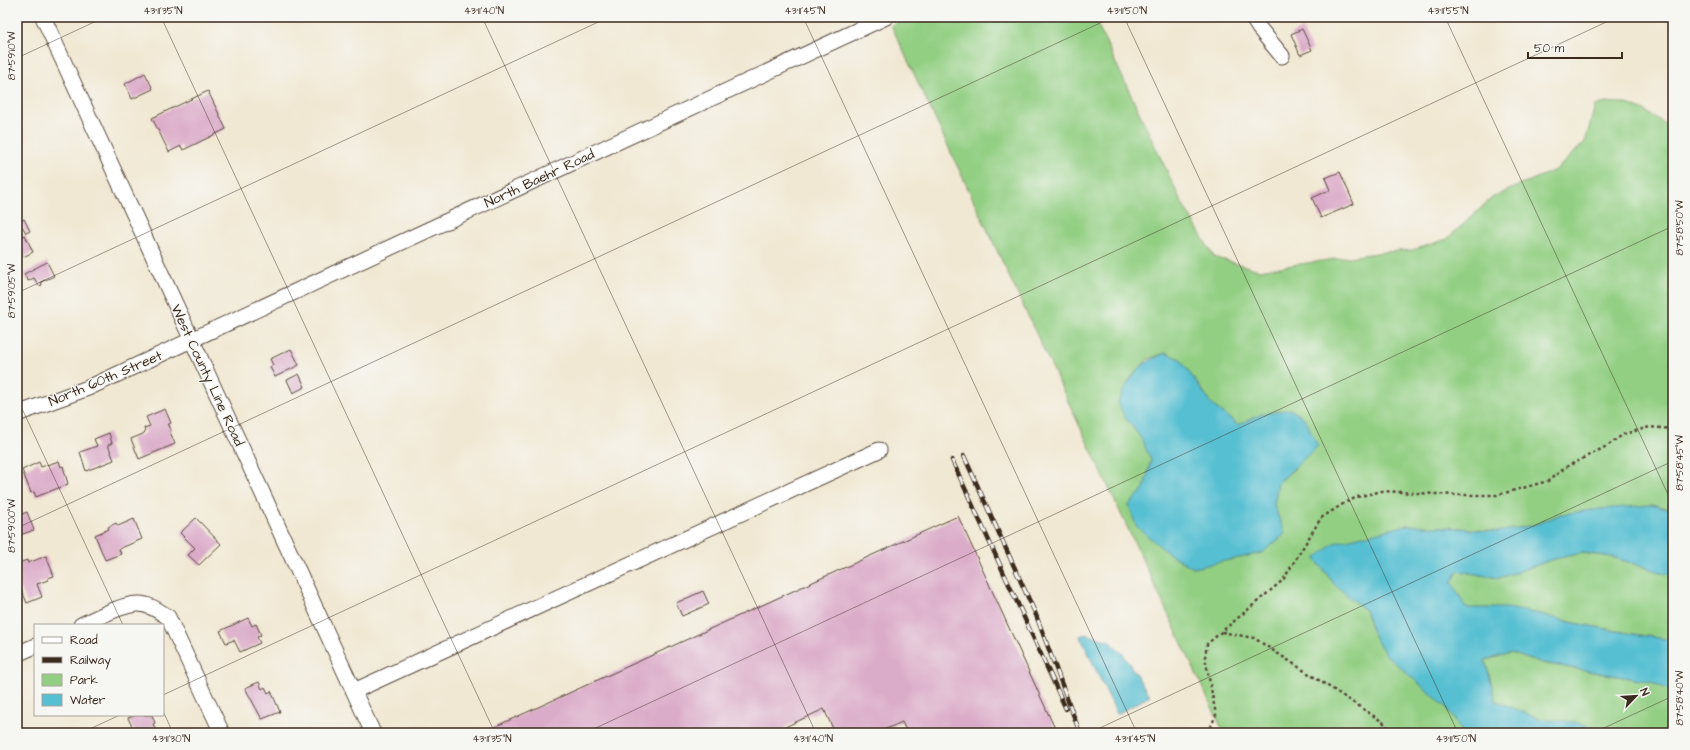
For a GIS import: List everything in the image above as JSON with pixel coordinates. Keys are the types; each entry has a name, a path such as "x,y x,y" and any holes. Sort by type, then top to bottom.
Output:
{"street":[{"name":"West County Line Road","path":"43,17 373,733"},
{"name":"North Baehr Road","path":"192,340 886,17"},
{"path":"1252,17 1282,56"},
{"name":"North 60th Street","path":"17,414 88,388 192,340"},
{"path":"354,691 879,450"},
{"path":"83,624 112,611 137,604 155,608 168,617 222,733"},
{"path":"17,654 34,646"}],"path":[{"path":"1208,733 1216,716 1205,657 1207,644 1283,580 1321,518 1357,497 1382,491 1455,495 1496,495 1548,481 1566,466 1607,446 1624,434 1650,427 1673,429"},
{"path":"1222,632 1254,638 1383,722 1394,733"}],"green space":[{"path":"908,17 1094,17 1182,203 1214,257 1259,270 1383,252 1413,250 1447,239 1493,197 1557,169 1585,142 1595,106 1606,103 1617,103 1626,104 1645,111 1673,129 1673,509 1651,505 1561,514 1534,525 1497,532 1407,525 1316,559 1335,585 1365,610 1375,638 1447,708 1463,733 1224,733 891,25","holes":["1165,353 1180,359 1212,405 1238,425 1262,414 1295,468 1278,483 1274,505 1285,534 1221,561 1193,568 1168,553 1129,505 1144,489 1151,460 1141,438 1124,416 1129,380 1148,359"]},
{"path":"1583,553 1612,557 1673,576 1673,640 1574,623 1540,614 1465,608 1452,582 1458,571 1499,578 1554,559"},
{"path":"1511,653 1537,662 1652,682 1673,692 1673,733 1607,733 1575,722 1539,719 1496,701 1485,660"}],"water":[{"path":"1166,353 1180,359 1212,405 1238,425 1262,414 1290,409 1305,419 1318,446 1278,483 1274,505 1285,534 1262,553 1193,568 1168,553 1136,526 1129,505 1144,489 1151,460 1141,438 1124,416 1118,402 1136,372 1149,361"},
{"path":"1651,505 1673,509 1673,576 1612,557 1583,553 1554,559 1499,578 1458,571 1452,582 1466,608 1508,608 1540,614 1574,623 1673,640 1673,692 1652,682 1537,662 1511,653 1485,660 1496,701 1539,719 1575,722 1607,733 1463,733 1447,708 1386,655 1375,638 1365,610 1335,585 1315,559 1334,543 1407,525 1497,532 1534,525 1561,514"},
{"path":"1086,634 1110,641 1123,654 1150,696 1117,714 1080,636"}],"building":[{"path":"1302,29 1312,50 1300,55 1291,34"},
{"path":"145,73 153,89 132,99 125,84"},
{"path":"208,91 226,129 183,150 181,146 169,152 152,118"},
{"path":"1340,172 1354,204 1321,218 1312,198 1330,190 1325,178"},
{"path":"24,219 30,231 26,233 22,226 18,228 17,226 17,223"},
{"path":"25,235 33,252 23,257 17,244 17,238"},
{"path":"47,262 54,276 41,282 42,285 39,286 34,278 28,281 24,274"},
{"path":"291,349 299,365 275,377 270,367 273,365 270,359"},
{"path":"299,374 305,387 293,393 287,380"},
{"path":"165,409 171,423 167,425 169,425 175,444 139,459 131,439 143,434 145,432 144,428 150,426 146,417"},
{"path":"109,433 112,443 108,445 114,460 86,471 80,452 97,446 94,439"},
{"path":"59,461 61,467 63,466 68,484 36,497 34,492 31,493 22,470 39,462 41,467"},
{"path":"27,512 34,530 20,535 17,526 17,516"},
{"path":"958,516 1057,733 907,733 902,722 877,733 835,733 824,709 785,727 787,733 492,733 490,729"},
{"path":"196,518 221,544 199,565 188,555 195,548 180,533"},
{"path":"134,519 142,539 119,549 121,554 105,560 95,535 109,529 108,527 116,523 118,526"},
{"path":"46,556 54,576 37,584 42,597 27,603 17,579 17,567 21,566 19,563 27,560 28,563"},
{"path":"703,591 709,604 682,616 676,603"},
{"path":"248,618 252,626 256,624 261,635 257,637 260,643 240,652 234,640 226,643 220,631"},
{"path":"259,682 262,689 265,687 268,693 271,691 280,712 262,719 245,688"},
{"path":"133,716 152,716 155,723 153,724 157,733 135,733 128,718"}],"railway":[{"path":"964,456 1036,615 1080,733"},
{"path":"952,460 1066,709"}]}
